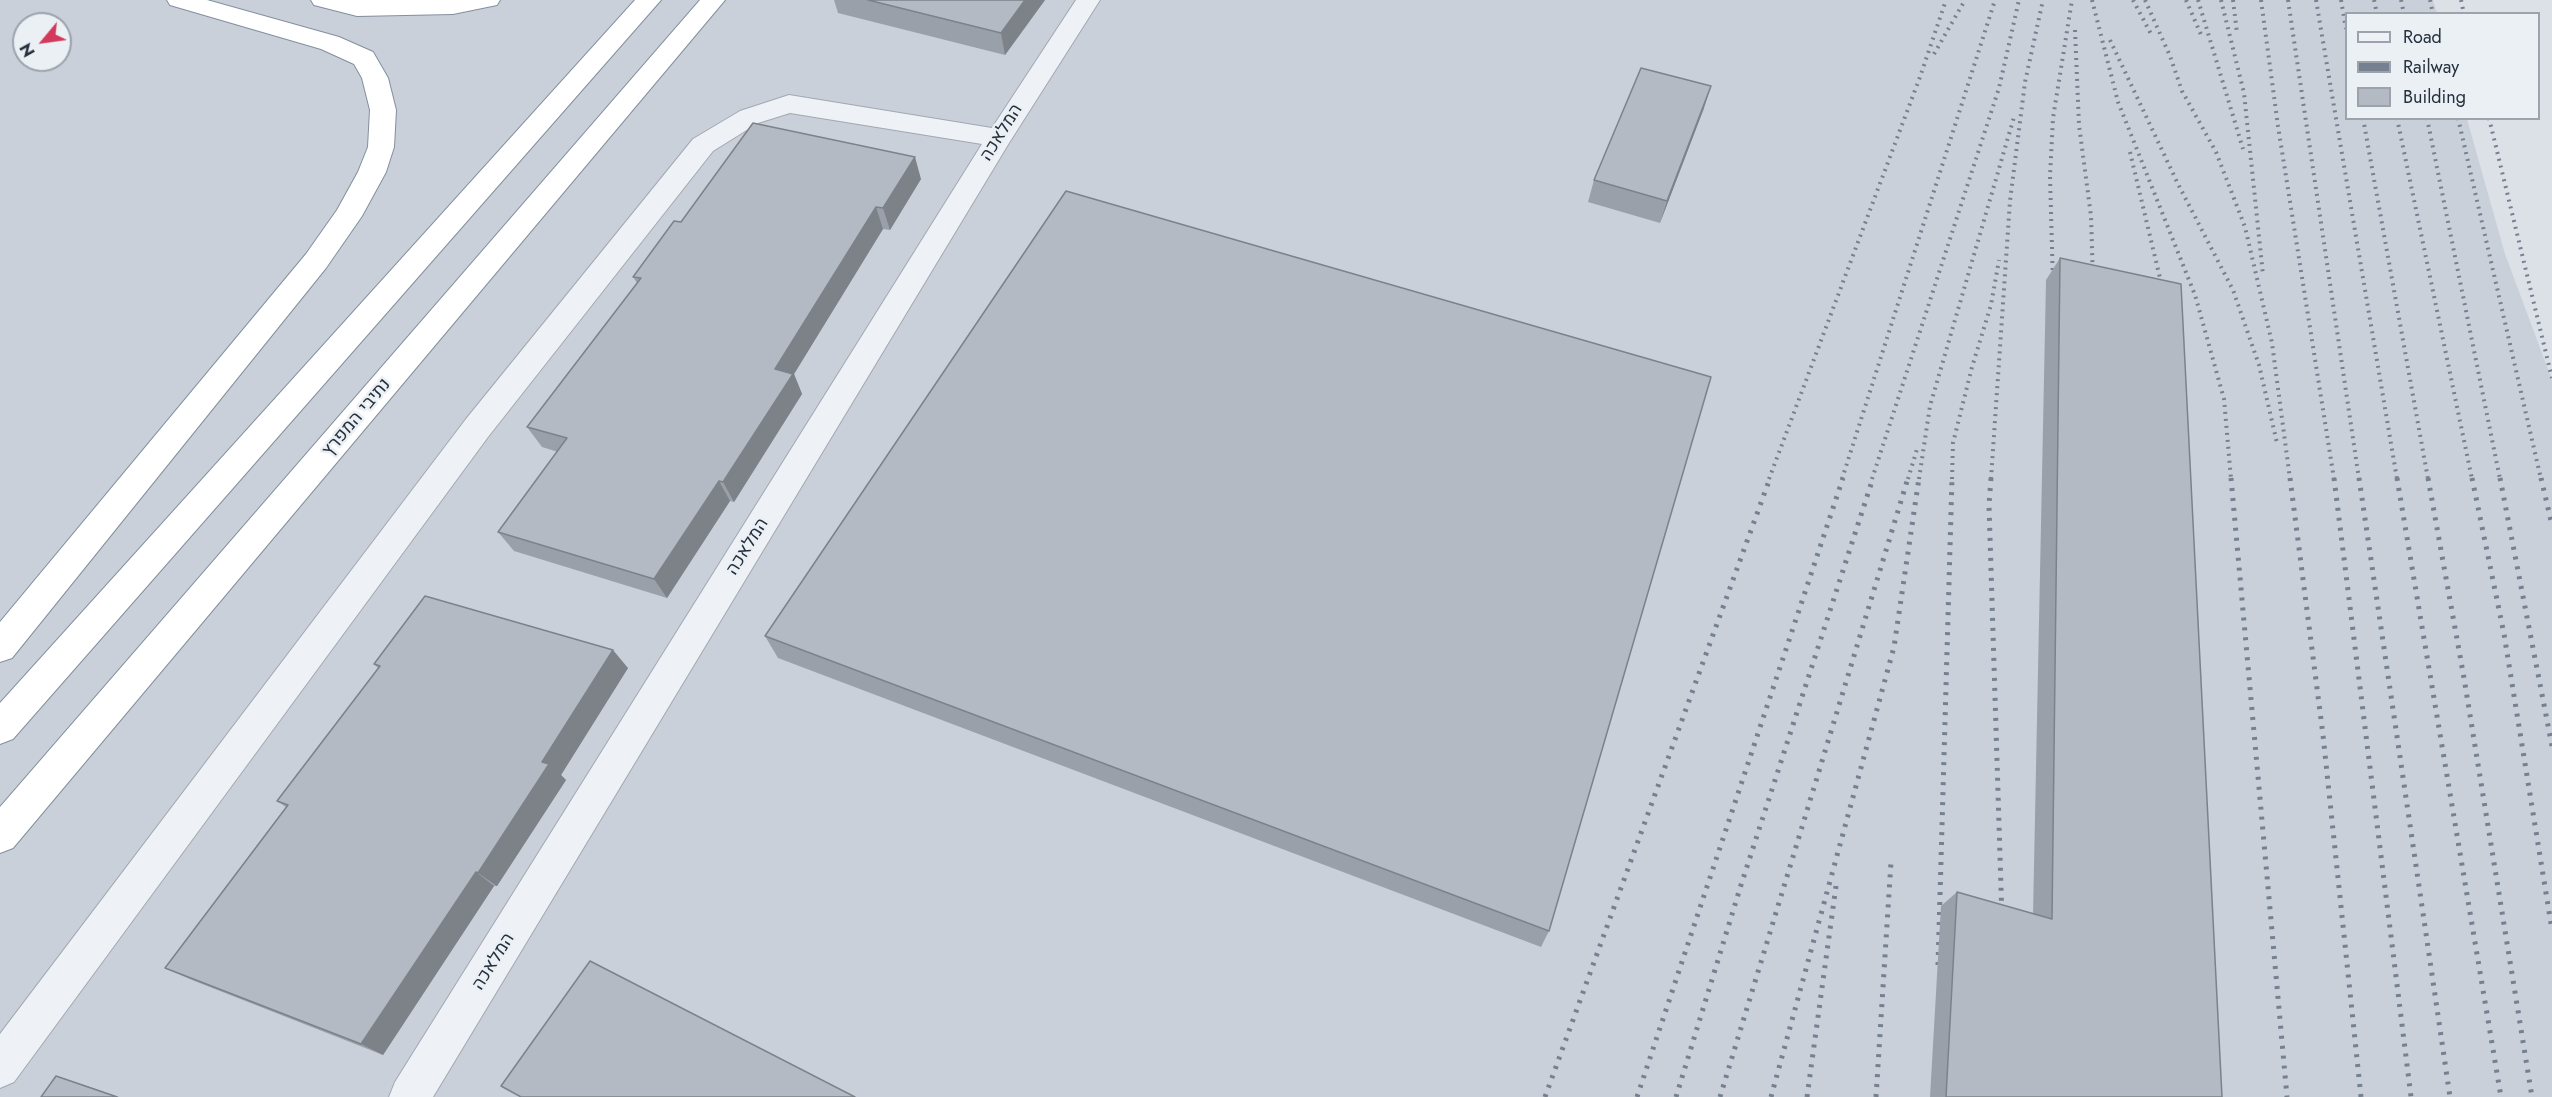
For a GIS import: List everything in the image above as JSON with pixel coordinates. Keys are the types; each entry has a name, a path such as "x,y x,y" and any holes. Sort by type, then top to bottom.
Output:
{"highway":[{"path":"0,647 316,261 348,216 372,172 381,147 382,110 375,78 363,58 330,43 179,0"},
{"path":"322,0 357,8 397,8 453,6 488,0"},
{"path":"0,728 649,0"},
{"name":"נתיבי המפרץ","path":"0,836 713,1"}],"street":[{"name":"המלאכה","path":"410,1097 999,138 1088,0"},
{"path":"0,1068 477,428 703,145 749,117 789,104 999,138"}],"shaded area":[{"path":"0,0 2433,0 2437,12 2345,12 2345,120 2467,120 2505,254 2552,380 2552,1097 0,1097"}],"building":[{"path":"868,0 1025,0 1001,33"},
{"path":"1641,68 1711,86 1667,201 1594,180"},
{"path":"753,123 915,157 883,208 876,207 775,369 793,374 723,482 719,481 654,579 498,532 567,438 527,427 641,278 633,277 674,221 681,222"},
{"path":"1066,191 1711,377 1549,931 765,636"},
{"path":"2060,258 2181,284 2222,1097 1946,1097 1957,892 2052,919"},
{"path":"425,596 613,650 542,762 549,764 478,873 476,872 361,1044 165,968 288,805 277,801 380,666 374,664"},
{"path":"590,961 855,1097 521,1097 501,1086"},
{"path":"56,1076 117,1097 41,1097"}],"railway":[{"path":"1769,479 1920,77 1946,0"},
{"path":"1934,54 1965,0"},
{"path":"1842,479 1995,0"},
{"path":"1872,479 1999,88 2019,0"},
{"path":"1991,479 2010,201 2025,82 2043,0"},
{"path":"2053,284 2050,176 2053,118 2072,0"},
{"path":"2092,0 2118,102 2195,295 2224,399 2231,479"},
{"path":"2133,0 2151,34"},
{"path":"2145,0 2170,56 2182,91 2216,152 2245,227 2272,343 2290,479"},
{"path":"2186,0 2202,37"},
{"path":"2198,0 2243,149"},
{"path":"2221,0 2244,93 2263,275"},
{"path":"2233,0 2237,33"},
{"path":"2261,0 2278,126 2334,479"},
{"path":"2288,0 2359,479"},
{"path":"2316,0 2397,479"},
{"path":"2341,0 2345,23"},
{"path":"2374,0 2377,12"},
{"path":"2401,0 2404,12"},
{"path":"2430,0 2433,12"},
{"path":"2461,0 2464,12"},
{"path":"2075,30 2079,125 2091,216 2093,281"},
{"path":"2110,40 2178,184 2233,290 2259,365 2277,443"},
{"path":"1919,479 1930,406 2014,117"},
{"path":"2363,120 2428,479"},
{"path":"2397,120 2472,479"},
{"path":"2427,120 2500,479"},
{"path":"2458,120 2541,479"},
{"path":"2489,120 2552,378"},
{"path":"2130,152 2164,295"},
{"path":"1952,479 1953,443 1972,367 1991,305 1999,260"},
{"path":"1908,479 1917,449"},
{"path":"1545,1097 1770,478"},
{"path":"1637,1097 1843,478"},
{"path":"1676,1097 1741,885 1873,478"},
{"path":"1720,1097 1908,478"},
{"path":"1771,1097 1894,647 1919,478"},
{"path":"1938,965 1952,478"},
{"path":"1991,478 1989,505 2002,920"},
{"path":"2231,478 2287,1097"},
{"path":"2290,478 2323,735 2361,1097"},
{"path":"2334,478 2411,1097"},
{"path":"2359,478 2450,1097"},
{"path":"2397,478 2501,1097"},
{"path":"2428,478 2464,678 2532,1097"},
{"path":"2472,478 2504,634 2552,930"},
{"path":"2500,478 2552,746"},
{"path":"2541,478 2552,525"},
{"path":"1876,1097 1891,862"},
{"path":"1807,1097 1836,886"}]}
